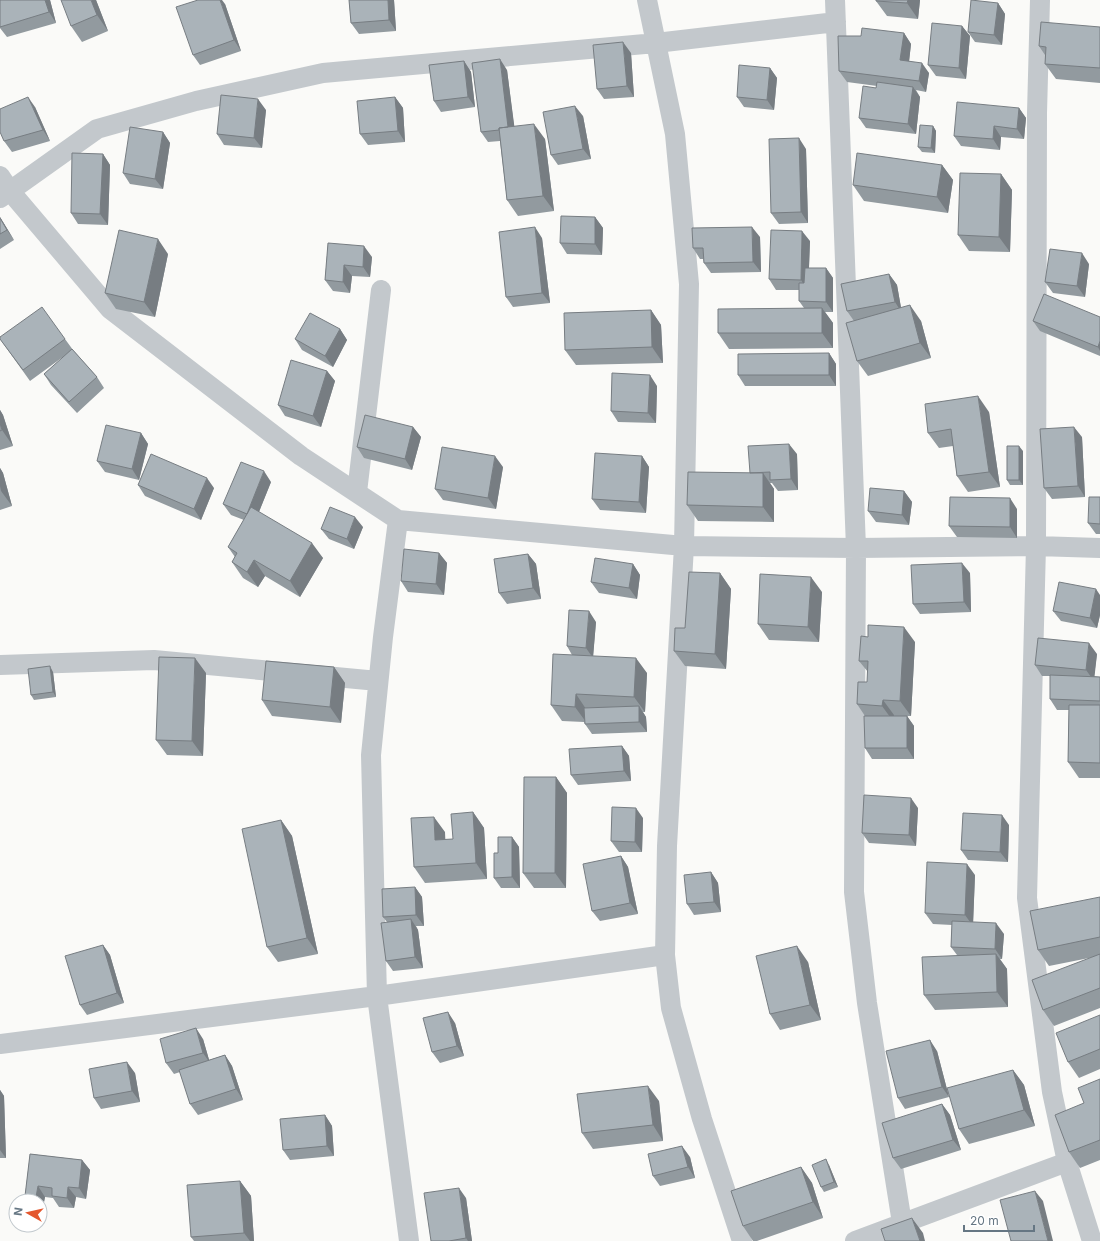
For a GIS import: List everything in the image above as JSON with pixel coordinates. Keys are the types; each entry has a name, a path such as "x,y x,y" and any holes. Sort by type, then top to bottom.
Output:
{"street":[{"path":"647,0 675,134 689,284 684,546 667,846 665,955 671,1008 702,1119 742,1241"},
{"path":"835,0 856,548 854,892 867,1003 902,1223"},
{"path":"1040,0 1037,113 1036,546 1027,898 1052,1092 1067,1162 1092,1241"},
{"path":"836,22 656,43 323,74 196,102 97,129 3,188 110,308 301,456 398,520 684,546 856,548 1036,546 1100,548"},
{"path":"357,492 381,290"},
{"path":"398,520 383,637 371,755 377,996 409,1241"},
{"path":"0,665 154,660 378,681"},
{"path":"0,1044 377,996 665,955"},
{"path":"855,1241 1067,1162"}],"building":[{"path":"0,0 45,0 49,12 0,27"},
{"path":"61,0 91,0 97,15 71,26"},
{"path":"198,0 220,0 234,40 193,55 176,7"},
{"path":"349,0 388,0 389,20 351,23"},
{"path":"876,0 908,0 907,3"},
{"path":"971,0 998,3 994,35 968,32"},
{"path":"1041,22 1100,27 1100,68 1045,64 1046,47 1039,46"},
{"path":"932,23 962,26 959,68 928,65"},
{"path":"862,28 904,33 900,60 922,63 919,81 839,71 838,36 861,36"},
{"path":"623,42 627,86 597,89 593,45"},
{"path":"500,59 508,127 499,128 499,130 481,132 472,63"},
{"path":"464,61 468,97 434,101 429,65"},
{"path":"739,65 770,68 767,100 737,97"},
{"path":"877,82 913,87 908,124 859,118 863,86 876,88"},
{"path":"221,95 258,99 254,138 217,134"},
{"path":"28,97 43,130 4,141 0,132 0,109"},
{"path":"395,97 398,131 360,134 357,101"},
{"path":"957,102 1019,108 1017,129 994,126 993,139 954,136"},
{"path":"575,106 583,149 551,155 543,112"},
{"path":"534,124 543,196 507,200 499,128"},
{"path":"920,125 933,126 931,148 918,147"},
{"path":"130,127 163,132 155,179 123,173"},
{"path":"799,138 801,212 771,213 769,139"},
{"path":"72,153 103,154 100,214 71,213"},
{"path":"857,153 942,165 937,197 853,185"},
{"path":"960,173 1001,174 999,237 958,235"},
{"path":"561,216 595,217 595,244 560,243"},
{"path":"0,218 7,230 0,234"},
{"path":"535,227 542,293 506,297 499,232"},
{"path":"752,227 753,262 704,263 703,248 693,248 692,228"},
{"path":"119,230 158,239 144,302 105,293"},
{"path":"771,230 802,231 801,280 769,279"},
{"path":"328,243 364,246 363,267 344,265 343,282 325,280"},
{"path":"1050,249 1082,253 1077,286 1045,282"},
{"path":"805,268 826,268 826,302 799,301 799,283 804,283"},
{"path":"889,274 895,302 847,311 841,284"},
{"path":"1044,294 1100,317 1100,341 1098,347 1033,321"},
{"path":"910,305 920,343 857,361 846,323"},
{"path":"42,307 65,339 23,370 0,337"},
{"path":"822,308 822,333 718,333 718,309"},
{"path":"651,310 652,347 565,350 564,313"},
{"path":"310,313 340,329 325,356 295,339"},
{"path":"72,349 97,377 69,402 44,374"},
{"path":"829,353 829,375 738,375 738,354"},
{"path":"291,360 327,371 313,416 278,405"},
{"path":"612,373 650,375 648,413 611,411"},
{"path":"978,396 989,472 957,476 951,429 928,433 925,404"},
{"path":"365,415 413,427 405,459 357,447"},
{"path":"106,425 141,433 132,469 97,461"},
{"path":"1074,427 1078,486 1044,488 1040,429"},
{"path":"789,444 791,479 770,480 770,472 750,473 748,446"},
{"path":"1007,446 1019,446 1019,480 1007,480"},
{"path":"442,447 495,456 488,498 435,489"},
{"path":"595,453 642,456 639,502 592,499"},
{"path":"151,454 207,478 194,509 138,485"},
{"path":"241,462 264,471 247,514 223,504"},
{"path":"688,472 763,473 763,507 687,505"},
{"path":"870,488 904,491 902,515 868,511"},
{"path":"950,497 1010,498 1010,527 949,526"},
{"path":"1089,497 1100,497 1100,524 1088,523"},
{"path":"251,507 312,543 290,581 254,560 247,572 232,562 237,553 228,547"},
{"path":"330,507 355,517 347,539 321,529"},
{"path":"404,549 439,553 436,584 401,581"},
{"path":"528,554 533,588 499,593 494,559"},
{"path":"595,558 633,564 629,588 591,582"},
{"path":"962,563 964,602 913,604 911,565"},
{"path":"689,572 720,573 715,654 674,651 675,628 685,628"},
{"path":"760,574 811,577 808,627 758,624"},
{"path":"1059,582 1096,589 1090,618 1053,611"},
{"path":"569,610 589,611 586,648 567,646"},
{"path":"868,625 904,627 900,701 883,700 882,706 857,704 858,682 867,682 868,661 859,661 861,636 868,637"},
{"path":"1038,638 1089,643 1086,670 1035,665"},
{"path":"553,654 636,658 634,697 576,694 575,707 551,705"},
{"path":"159,657 195,658 192,741 156,740"},
{"path":"266,661 334,667 330,707 262,700"},
{"path":"50,666 53,692 31,695 28,669"},
{"path":"1050,675 1100,677 1100,701 1050,699"},
{"path":"1069,705 1100,705 1100,763 1068,762"},
{"path":"639,706 639,722 585,724 584,708"},
{"path":"864,716 907,716 907,748 865,748"},
{"path":"622,746 624,771 571,775 569,749"},
{"path":"524,777 556,777 555,873 523,873"},
{"path":"864,795 911,798 909,835 862,833"},
{"path":"612,807 636,808 635,842 611,841"},
{"path":"473,812 476,863 414,867 411,818 434,817 435,840 453,839 451,814"},
{"path":"963,813 1002,815 1000,852 961,850"},
{"path":"281,820 307,938 267,947 242,829"},
{"path":"498,837 512,837 512,877 494,878 494,853 498,853"},
{"path":"621,856 630,903 592,911 583,864"},
{"path":"927,862 967,864 965,915 925,913"},
{"path":"711,872 714,902 687,904 684,875"},
{"path":"415,887 416,915 383,917 382,889"},
{"path":"1100,897 1100,937 1038,950 1030,911"},
{"path":"411,919 415,957 386,961 381,923"},
{"path":"952,921 996,923 995,949 951,947"},
{"path":"103,945 117,993 80,1005 65,956"},
{"path":"797,946 810,1005 770,1014 756,956"},
{"path":"996,954 997,992 924,995 922,957"},
{"path":"1100,954 1100,988 1043,1010 1032,980"},
{"path":"448,1012 457,1046 432,1052 423,1018"},
{"path":"1100,1015 1100,1049 1068,1062 1056,1033"},
{"path":"196,1028 203,1053 166,1063 160,1039"},
{"path":"930,1040 942,1087 898,1098 886,1051"},
{"path":"225,1055 236,1089 190,1104 179,1070"},
{"path":"127,1062 132,1091 94,1098 89,1069"},
{"path":"1013,1070 1024,1110 959,1129 947,1088"},
{"path":"1100,1079 1100,1140 1069,1152 1055,1115 1084,1103 1078,1088"},
{"path":"648,1086 653,1125 582,1133 577,1094"},
{"path":"942,1104 953,1140 893,1158 882,1123"},
{"path":"325,1115 327,1146 283,1150 280,1119"},
{"path":"682,1146 688,1167 653,1176 648,1154"},
{"path":"30,1154 82,1160 79,1188 68,1187 67,1198 52,1196 52,1188 38,1186 37,1193 25,1193"},
{"path":"826,1159 834,1182 821,1187 812,1165"},
{"path":"801,1167 813,1202 743,1226 731,1191"},
{"path":"240,1181 244,1233 191,1237 187,1185"},
{"path":"459,1188 466,1238 449,1241 431,1241 424,1193"},
{"path":"1035,1191 1048,1241 1011,1241 1000,1200"},
{"path":"912,1218 920,1241 885,1241 881,1229"}]}
